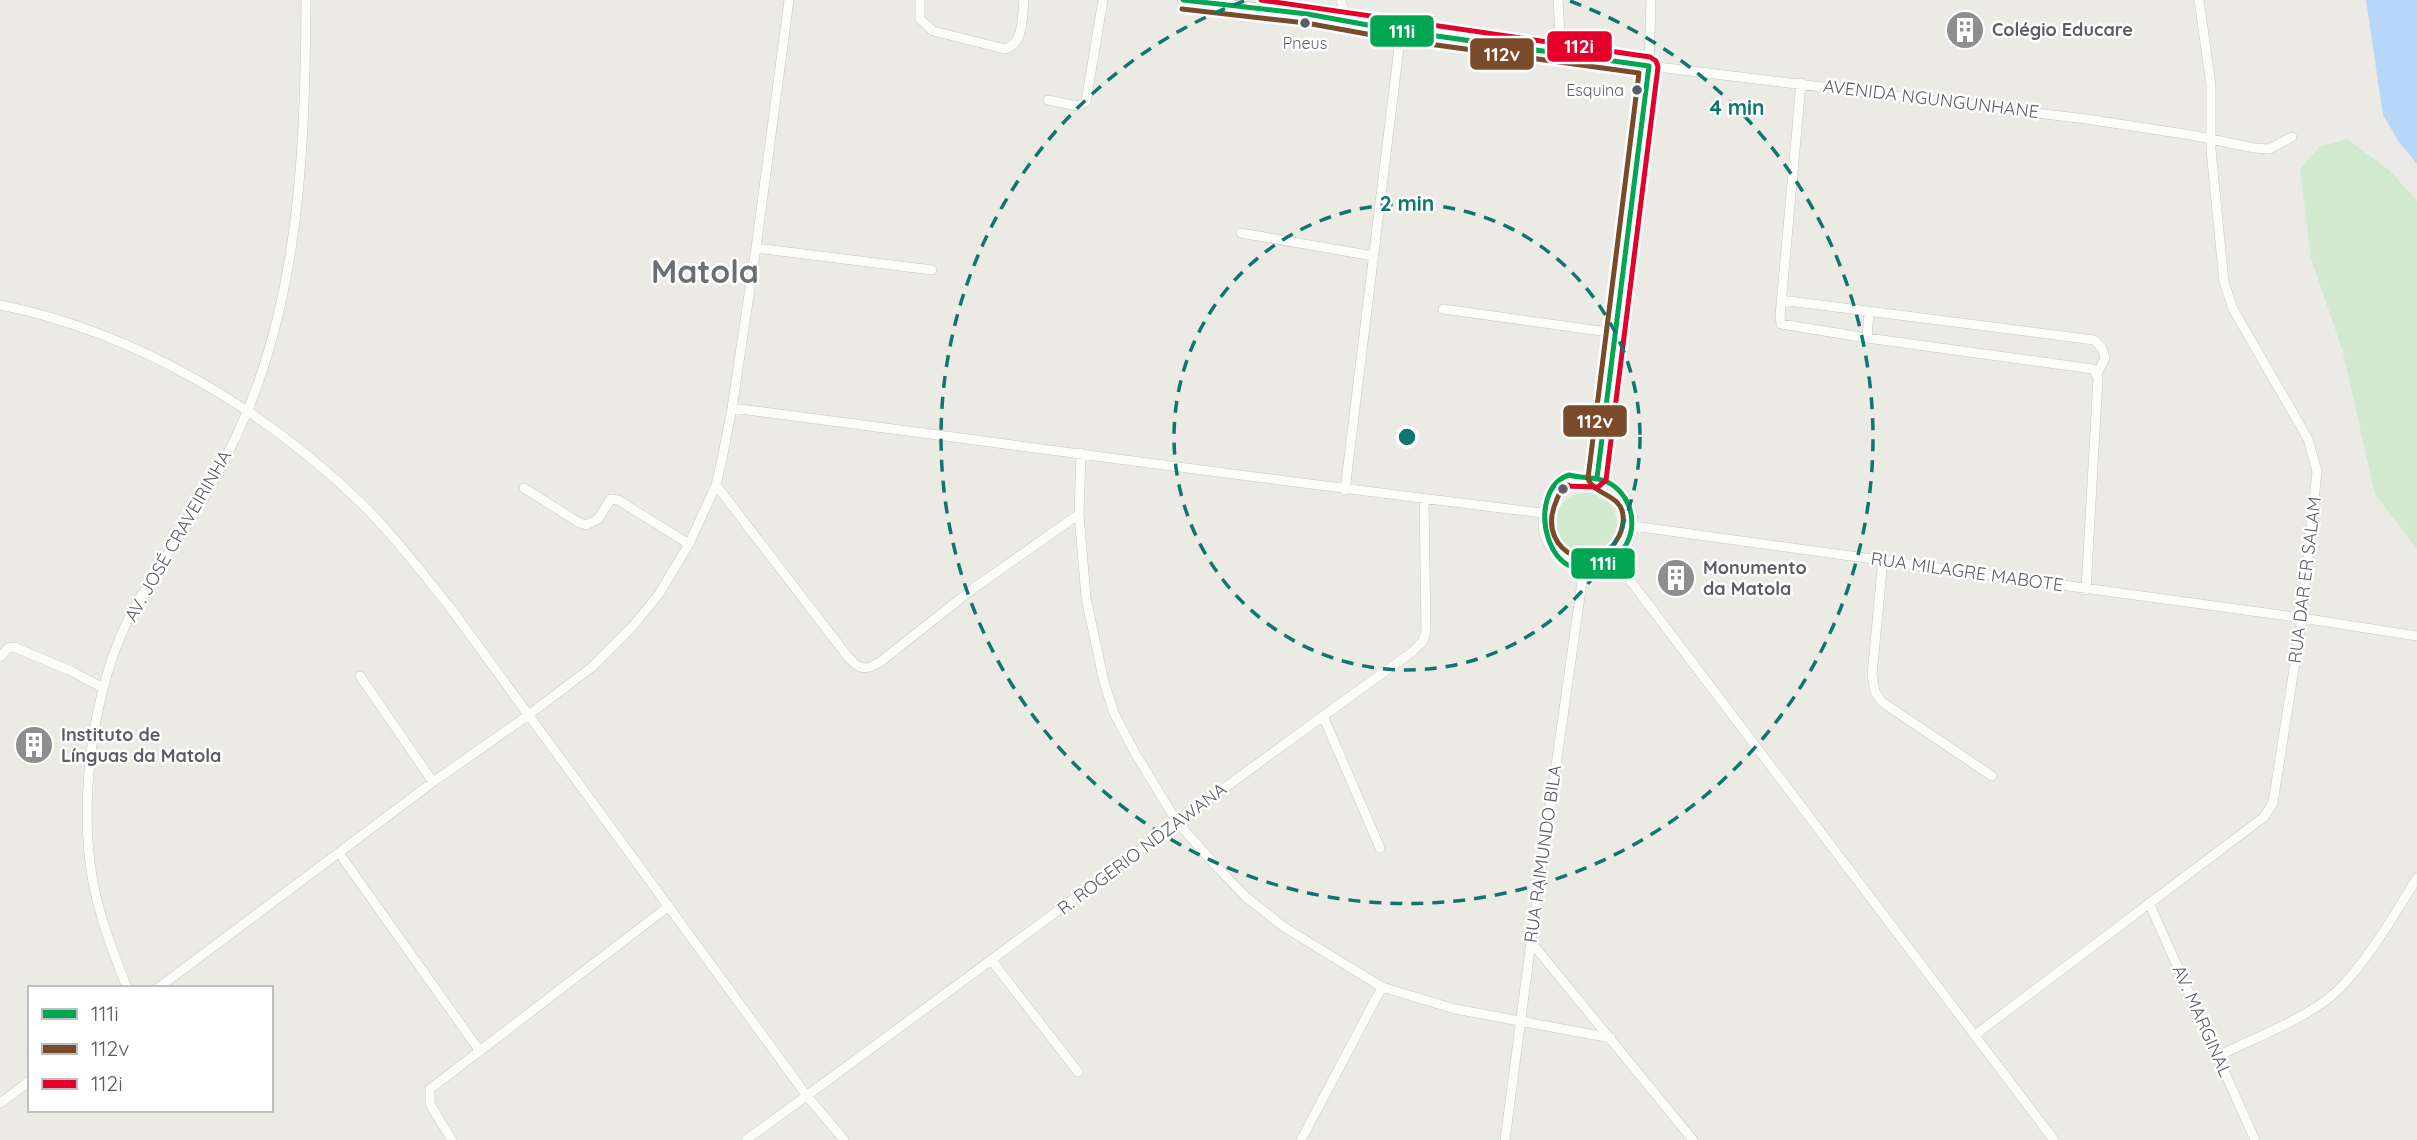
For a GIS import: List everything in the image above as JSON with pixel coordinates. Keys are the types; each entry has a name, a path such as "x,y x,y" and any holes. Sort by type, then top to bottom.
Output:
{"street":[{"name":"AV. JOSÉ CRAVEIRINHA","path":"127,986 110,944 93,882 89,835 89,771 97,711 110,660 131,615 208,490 247,411 273,333 297,203 305,92 306,0"},
{"path":"161,986 592,667 660,594 689,544 716,485 732,408 789,0"},
{"path":"920,0 920,19 933,31 1005,49 1014,47 1018,41 1024,0"},
{"path":"1048,100 1077,106 1086,102 1103,0"},
{"path":"1182,0 1307,14 1401,31 1649,66"},
{"path":"1340,0 1347,20"},
{"path":"1558,0 1561,53"},
{"path":"1597,478 1649,66 1651,0"},
{"name":"RUA DAR ER SALAM","path":"1975,1035 2264,817 2272,808 2302,618 2317,471 2308,439 2228,296 2224,282 2212,140 2211,85 2199,0"},
{"path":"1345,490 1401,31"},
{"name":"AVENIDA NGUNGUNHANE","path":"1649,66 2086,119 2269,149 2292,137"},
{"path":"1801,83 1781,324 2090,368 2097,374"},
{"path":"1241,233 1373,256"},
{"path":"756,248 932,270"},
{"path":"1781,300 2094,340 2102,348 2105,358 2097,374 2086,590"},
{"path":"0,305 33,311 123,345 166,364 247,411 327,472 395,538 530,714 807,1096 844,1140"},
{"path":"1443,309 1615,333"},
{"path":"1867,338 1869,312"},
{"path":"732,408 1345,490 1544,513"},
{"path":"1081,453 1079,514 1086,598 1104,682 1114,713 1177,822 1246,897 1295,935 1382,987 1455,1009 1611,1038"},
{"path":"1578,478 1597,478 1620,490 1628,501 1633,526 1630,539 1614,559 1600,566 1584,568 1572,565 1552,550 1542,526 1544,513 1548,500 1561,486 1578,478"},
{"path":"716,485 848,657 858,668 863,669 880,662 974,589 1079,514"},
{"path":"524,488 586,525 598,519 611,499 618,500 689,544"},
{"name":"R. ROGERIO NDZAWANA","path":"746,1140 1412,652 1423,640 1426,632 1424,499"},
{"name":"RUA MILAGRE MABOTE","path":"1633,526 2417,636"},
{"path":"1614,559 2054,1140"},
{"path":"1883,559 1872,675 1875,692 1882,702 1992,776"},
{"name":"RUA RAIMUNDO BILA","path":"1505,1140 1584,568"},
{"path":"0,657 8,648 14,647 103,688"},
{"path":"360,676 433,782"},
{"path":"1322,716 1380,848"},
{"path":"339,853 479,1050"},
{"path":"2218,1056 2309,1011 2336,992 2357,968 2417,878"},
{"name":"AV. MARGINAL","path":"2149,903 2255,1140"},
{"path":"452,1140 430,1104 430,1089 669,906"},
{"path":"1531,942 1693,1140"},
{"path":"992,961 1078,1072"},
{"path":"1301,1140 1382,987"},
{"path":"0,1103 28,1082"}],"green space":[{"path":"2347,139 2389,170 2417,201 2417,549 2375,494 2343,352 2311,258 2300,169 2319,147"},
{"path":"1586,493 1608,502 1617,524 1608,546 1586,555 1564,546 1555,524 1564,502"}],"water":[{"path":"2366,0 2417,0 2417,164 2399,142 2383,115"}],"transit line":[{"name":"111i","path":"1183,0 1307,14 1401,31 1649,66 1597,478"},
{"name":"112i","path":"1261,0 1650,57 1656,61 1658,67 1606,480 1598,487 1564,486"},
{"name":"112v","path":"1182,9 1306,23 1400,40 1639,73 1588,478 1595,488 1617,503 1621,508 1623,521 1619,536 1609,549 1597,556 1585,558 1573,555 1562,548 1555,537 1552,523 1554,507 1561,492 1568,485"},
{"name":"111i","path":"1569,475 1611,484 1627,501 1631,512 1630,534 1620,554 1588,569 1570,566 1557,555 1548,538 1545,519 1547,500 1555,485 1569,475"}],"place":[{"name":"Pneus","path":"1305,23"},
{"name":"Colégio Educare","path":"1965,30"},
{"name":"Esquina","path":"1637,90"},
{"name":"Monumento da Matola","path":"1676,578"},
{"name":"Instituto de Línguas da Matola","path":"34,745"}],"district":[{"name":"Matola","path":"705,272"}]}
